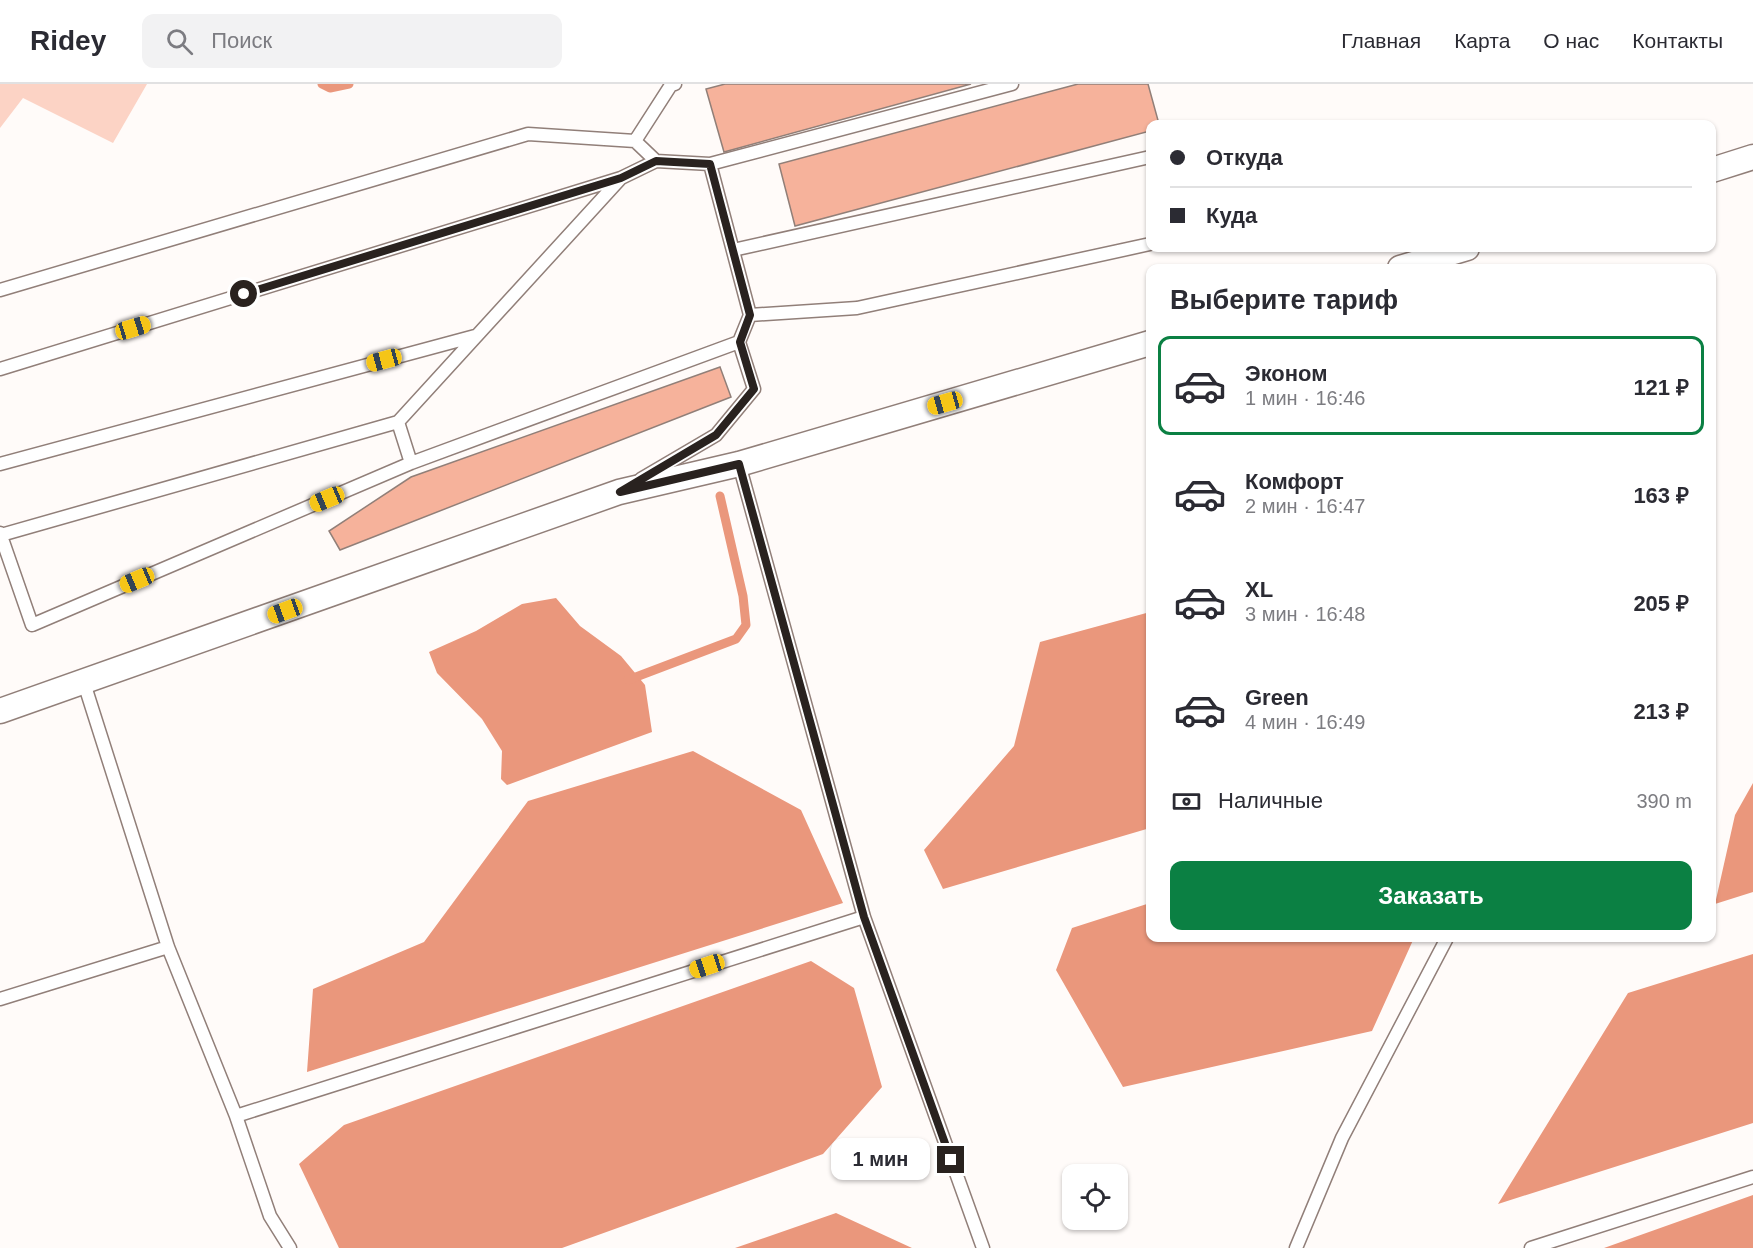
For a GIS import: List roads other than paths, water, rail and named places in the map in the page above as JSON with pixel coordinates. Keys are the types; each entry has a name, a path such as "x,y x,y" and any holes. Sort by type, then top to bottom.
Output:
{"street":[{"path":"1716,169 1753,157"},
{"path":"1413,264 1454,252"},
{"path":"0,711 620,492 739,464 1146,344"}],"lane":[{"path":"635,141 671,85 675,84"},
{"path":"0,369 621,178 656,161 710,164 1012,84"},
{"path":"0,290 528,134 635,141 656,161"},
{"path":"733,250 1146,158"},
{"path":"620,492 716,435 754,389 740,342 750,315 710,164"},
{"path":"621,178 398,422 0,534 32,625 411,464 740,342"},
{"path":"750,315 857,308 1146,245"},
{"path":"0,464 475,336"},
{"path":"398,422 411,464"},
{"path":"739,464 864,917 983,1248"},
{"path":"84,683 168,947 236,1116 270,1216 291,1248"},
{"path":"236,1116 864,917"},
{"path":"1296,1248 1342,1138 1445,942"},
{"path":"0,999 168,947"},
{"path":"1531,1248 1753,1177"}],"waterway":[{"path":"322,84 330,88 349,84"},
{"path":"628,680 736,639 746,625 743,596 720,496"}]}
